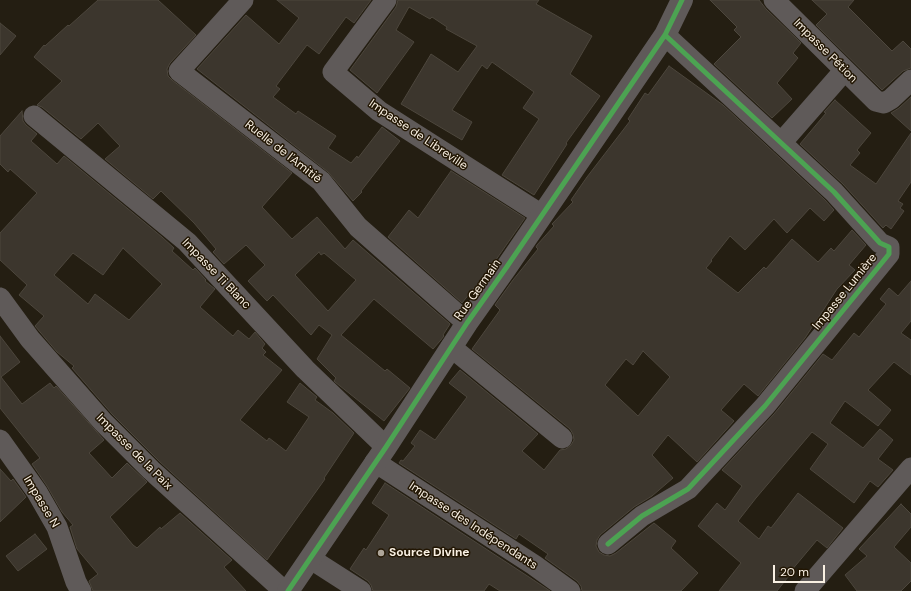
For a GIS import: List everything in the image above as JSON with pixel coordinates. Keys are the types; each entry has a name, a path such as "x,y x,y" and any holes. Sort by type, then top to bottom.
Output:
{"street":[{"name":"Ruelle de l'Amitié","path":"243,0 179,71 321,181 358,227 467,323"},
{"name":"Impasse de Libreville","path":"386,0 333,72 379,111 542,215"},
{"name":"Rue Germain","path":"288,591 381,455 467,323 665,35 682,0"},
{"name":"Impasse Pétion","path":"774,0 876,101 884,103 891,99 911,80"},
{"name":"Impasse Lumière","path":"608,544 642,516 688,488 765,406 889,254 889,247 880,243 834,192 665,35"},
{"path":"781,143 844,71"},
{"name":"Impasse Ti Blanc","path":"34,116 187,242 305,369 381,455"},
{"name":"Impasse de la Paix","path":"0,298 30,339 103,422 151,470 284,591"},
{"path":"451,347 562,438"},
{"name":"Impasse N","path":"0,440 37,492 57,527 76,582 82,591"},
{"name":"Impasse des Indépendants","path":"381,455 570,591"},
{"path":"804,591 911,468"},
{"path":"311,559 361,591"}],"building":[{"path":"98,0 158,0 196,35 170,63 167,69 168,76 292,173 262,207 292,239 317,217 345,249 353,240 450,324 443,335 444,336 433,349 374,299 341,335 385,371 387,369 410,388 384,421 335,382 334,381 336,378 317,359 332,335 319,325 311,335 273,295 267,301 248,281 265,265 246,245 224,264 213,252 216,249 194,223 161,191 153,199 105,159 120,146 98,123 81,139 42,107 37,105 62,81 34,57 44,45 45,46 68,25 69,26","holes":["319,252 321,255 324,253 356,280 328,311 295,275"]},
{"path":"277,0 371,0 354,23 346,17 319,54 307,45 276,86 280,89 273,97 296,114 298,111 336,136 328,148 351,163 357,156 358,158 382,127 400,141 361,191 362,192 353,201 328,172 197,69 246,15 279,44 299,18"},
{"path":"398,0 539,0 536,4 592,36 570,74 600,96 566,143 567,144 534,195 502,175 539,119 523,108 534,92 492,62 487,69 482,65 452,110 472,122 462,140 401,104 431,54 458,72 477,46 446,29 447,27 432,17 430,19 409,7 396,30 414,42 377,93 350,70 396,7"},
{"path":"710,0 759,0 766,9 801,43 793,53 798,58 777,83 792,99 772,118 714,64 741,37 734,30 737,27"},
{"path":"812,0 854,0 848,7 892,51 903,41 911,49 911,68 903,71 882,90 816,25 827,14"},
{"path":"0,23 16,36 0,55"},
{"path":"669,66 723,105 834,210 824,221 810,208 787,233 774,219 745,250 730,236 706,268 738,293 764,267 766,269 792,239 818,262 831,248 834,251 852,230 866,245 849,265 855,270 837,289 805,338 758,396 744,384 721,410 734,421 697,462 668,435 652,455 673,478 652,496 634,507 600,535 597,540 596,546 599,552 610,556 616,553 654,523 676,541 671,548 698,573 681,591 582,591 581,586 577,581 545,558 548,554 519,534 516,539 399,463 401,460 403,461 415,446 411,443 420,430 435,440 467,397 449,383 460,370 538,434 522,451 544,470 560,450 566,449 571,445 574,440 570,429 472,349 500,310 495,305 538,249 536,247 537,245 554,226 552,224 573,202 571,200 587,177 630,121 628,119 645,93 648,95","holes":["643,351 670,377 638,416 605,385 626,359 633,365"]},
{"path":"911,97 911,131 891,113"},
{"path":"835,100 871,133 857,150 860,153 850,165 876,184 911,133 911,182 898,201 903,204 900,208 904,211 891,229 886,225 883,228 843,184 800,144"},
{"path":"22,111 23,121 37,134 31,141 57,164 64,156 162,237 174,248 172,251 193,270 195,268 206,280 205,281 215,289 200,307 233,336 238,330 249,339 255,332 265,344 262,348 266,352 263,355 282,370 240,420 267,441 269,438 286,451 309,417 287,402 300,383 317,397 315,400 333,413 354,433 324,478 325,479 267,560 159,461 112,414 72,368 74,366 57,352 35,326 44,316 19,295 27,285 0,260 0,233 37,193 10,169 8,172 0,164 0,136","holes":["123,248 162,284 129,320 95,294 88,304 54,275 73,253 103,275"]},
{"path":"451,171 525,218 475,290 474,288 462,303 388,237 409,210 418,218"},
{"path":"911,281 911,321 901,333 911,340 911,375 894,362 868,390 891,410 878,426 845,401 830,423 863,448 880,429 893,440 878,459 893,470 878,487 870,481 854,503 810,469 828,444 812,432 738,521 759,539 768,526 771,528 798,493 843,528 827,548 817,540 791,571 792,572 777,591 719,591 741,563 698,526 717,503 725,510 742,486 722,470 774,414 823,354 832,360 854,333 859,337 886,304 880,299 889,288 898,296"},
{"path":"0,336 20,362 1,377 22,404 50,383 54,388 56,386 104,440 89,453 112,478 127,463 147,482 110,517 133,545 137,548 160,527 161,529 180,513 232,560 224,567 246,591 93,591 89,581 98,574 77,549 70,527 73,525 62,512 32,464 40,458 0,408"},
{"path":"0,469 11,481 13,479 26,497 0,522"},
{"path":"385,483 550,591 500,591 489,584 484,591 373,591 368,581 350,569 364,548 366,550 389,515 372,503"},
{"path":"901,504 911,514 911,527 894,547 911,563 911,581 901,591 857,591 845,575 867,556 859,549"},
{"path":"35,534 47,549 18,571 6,556"}],"cycle path":[{"path":"288,591 386,447 467,323 665,35 682,0"},
{"path":"608,544 642,516 688,489 765,406 889,254 889,247 880,243 834,192 665,35"}],"place":[{"name":"Source Divine","path":"381,553"}]}
